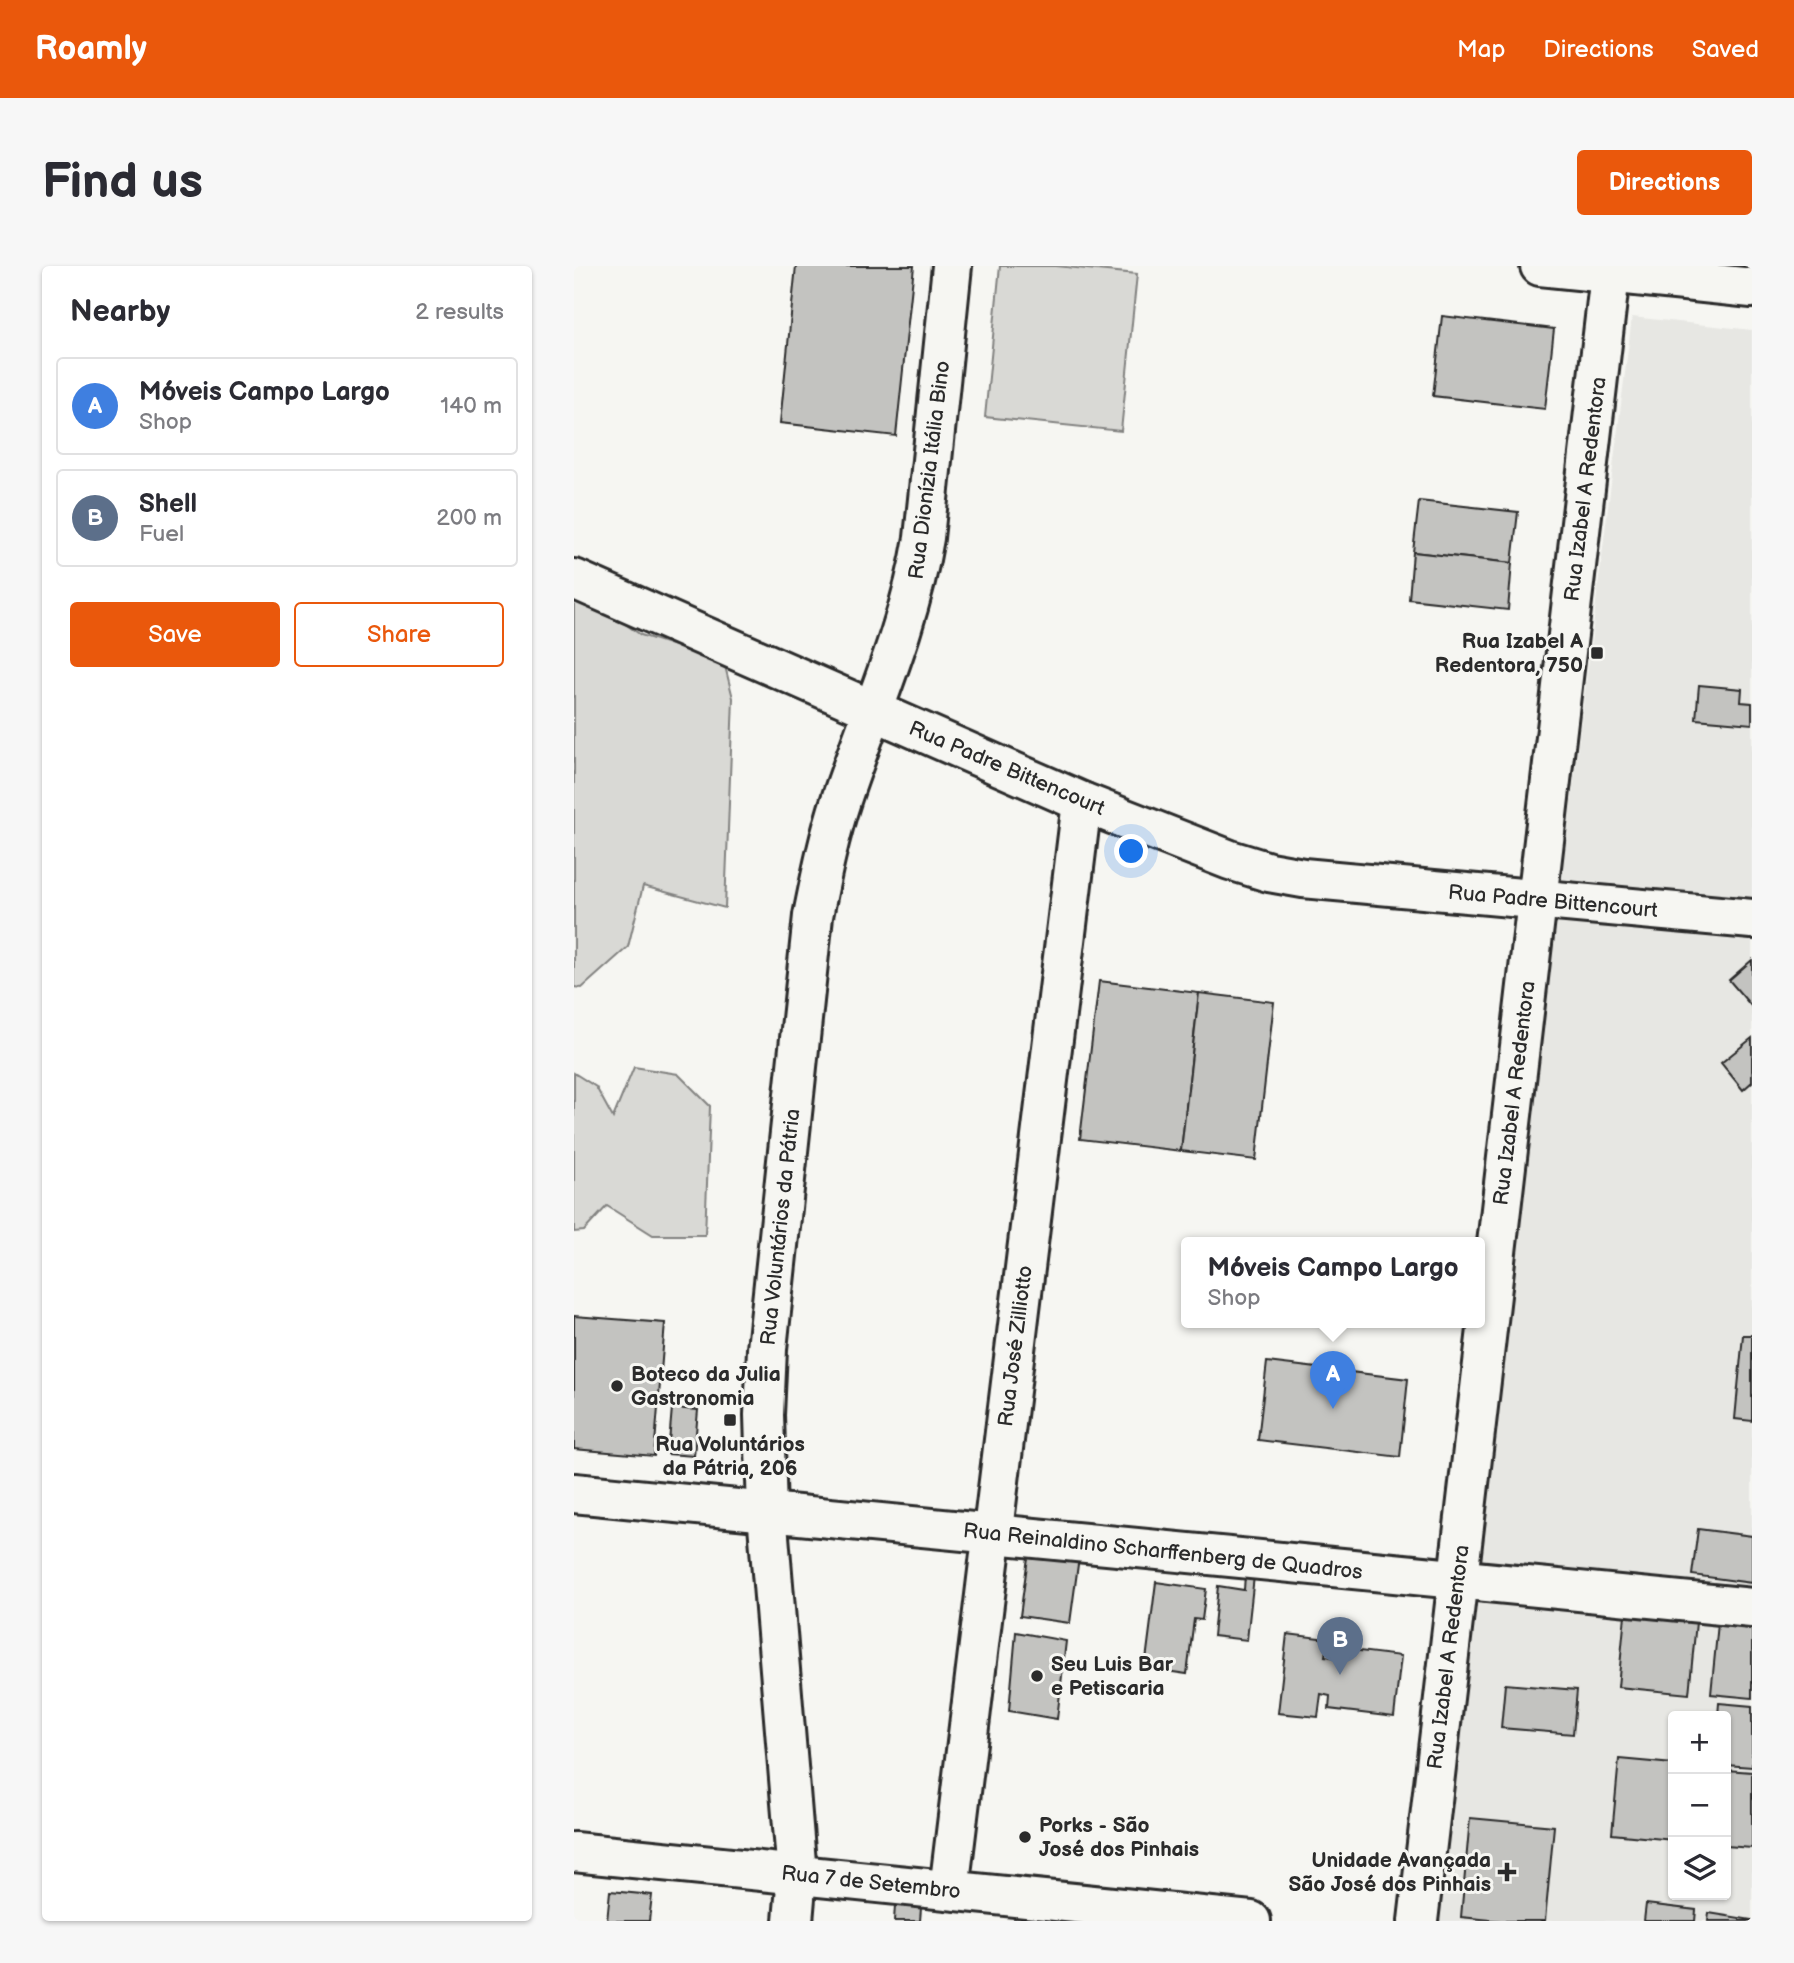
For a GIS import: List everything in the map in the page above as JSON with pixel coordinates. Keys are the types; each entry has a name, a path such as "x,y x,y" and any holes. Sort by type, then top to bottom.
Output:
{"main road":[{"name":"Rua Dionízia Itália Bino","path":"873,710 917,579 924,538 952,266"},
{"path":"1540,266 1611,270 1752,288"},
{"name":"Rua Izabel A Redentora","path":"1418,1921 1611,270"},
{"name":"Rua Padre Bittencourt","path":"574,579 1082,802 1269,872 1303,878 1752,919"},
{"name":"Rua Voluntários da Pátria","path":"793,1921 797,1875 767,1512 764,1415 767,1349 813,916 824,859 873,710"},
{"name":"Rua José Zilliotto","path":"948,1890 1082,802"},
{"name":"Rua Reinaldino Scharffenberg de Quadros","path":"574,1493 1752,1608"},
{"name":"Rua 7 de Setembro","path":"574,1853 1251,1921"}],"shaded area":[{"path":"1000,266 1056,266 1137,274 1121,431 985,417"},
{"path":"1632,317 1752,330 1752,1921 1430,1921"},
{"path":"574,599 597,604 641,635 724,662 733,698 725,908 643,886 628,947 582,988 574,987"},
{"path":"634,1067 678,1074 710,1106 705,1235 653,1235 607,1206 584,1231 574,1232 574,1073 596,1087 613,1118"}],"building":[{"path":"796,266 914,266 896,436 780,423"},
{"path":"1442,316 1554,329 1545,409 1433,396"},
{"path":"1419,501 1518,512 1512,563 1413,552"},
{"path":"1413,552 1512,563 1508,610 1409,599"},
{"path":"1699,685 1742,689 1741,702 1752,703 1752,724 1696,719"},
{"path":"1752,960 1752,1007 1729,980"},
{"path":"1099,981 1199,993 1181,1151 1080,1139"},
{"path":"1199,993 1274,1002 1256,1160 1181,1151"},
{"path":"1752,1038 1752,1082 1743,1090 1721,1063"},
{"name":"Boteco da Julia Gastronomia","path":"574,1316 665,1323 654,1456 574,1449"},
{"path":"1743,1335 1752,1335 1752,1421 1735,1419"},
{"path":"1267,1362 1408,1379 1400,1457 1258,1440"},
{"path":"672,1408 698,1410 694,1456 668,1454"},
{"path":"1698,1529 1752,1536 1752,1583 1692,1575"},
{"path":"1029,1550 1079,1557 1070,1623 1020,1616"},
{"path":"1245,1574 1254,1576 1247,1640 1213,1636 1218,1586 1244,1590"},
{"path":"1156,1582 1206,1589 1202,1620 1194,1619 1187,1674 1145,1668"},
{"path":"1625,1615 1696,1622 1689,1694 1618,1687"},
{"path":"1718,1623 1752,1627 1752,1698 1711,1694"},
{"name":"Seu Luis Bar e Petiscaria","path":"1016,1632 1066,1641 1057,1719 1009,1711"},
{"path":"1287,1634 1328,1639 1325,1656 1334,1657 1335,1648 1401,1656 1394,1717 1329,1709 1330,1696 1321,1694 1318,1717 1278,1713"},
{"path":"1505,1684 1577,1690 1573,1734 1501,1728"},
{"path":"1719,1703 1752,1706 1752,1767 1731,1765 1731,1711 1718,1711"},
{"path":"1619,1759 1668,1764 1668,1840 1612,1834"},
{"path":"1731,1770 1752,1772 1752,1848 1731,1846"},
{"name":"Unidade Avançada São José dos Pinhais","path":"1470,1818 1554,1826 1545,1921 1461,1917"},
{"path":"610,1891 652,1895 649,1921 607,1921"},
{"path":"1646,1904 1696,1910 1695,1921 1644,1921"},
{"path":"895,1905 921,1908 920,1921 894,1921"},
{"path":"1709,1913 1752,1920 1752,1921 1708,1921"}],"place":[{"name":"Rua Izabel A Redentora, 750","path":"1597,653"},
{"name":"Boteco da Julia Gastronomia","path":"617,1386"},
{"name":"Móveis Campo Largo","path":"1333,1409"},
{"name":"Rua Voluntários da Pátria, 206","path":"730,1420"},
{"name":"Shell","path":"1340,1675"},
{"name":"Seu Luis Bar e Petiscaria","path":"1037,1676"},
{"name":"Porks - São José dos Pinhais","path":"1025,1837"},
{"name":"Unidade Avançada São José dos Pinhais","path":"1507,1872"}]}
